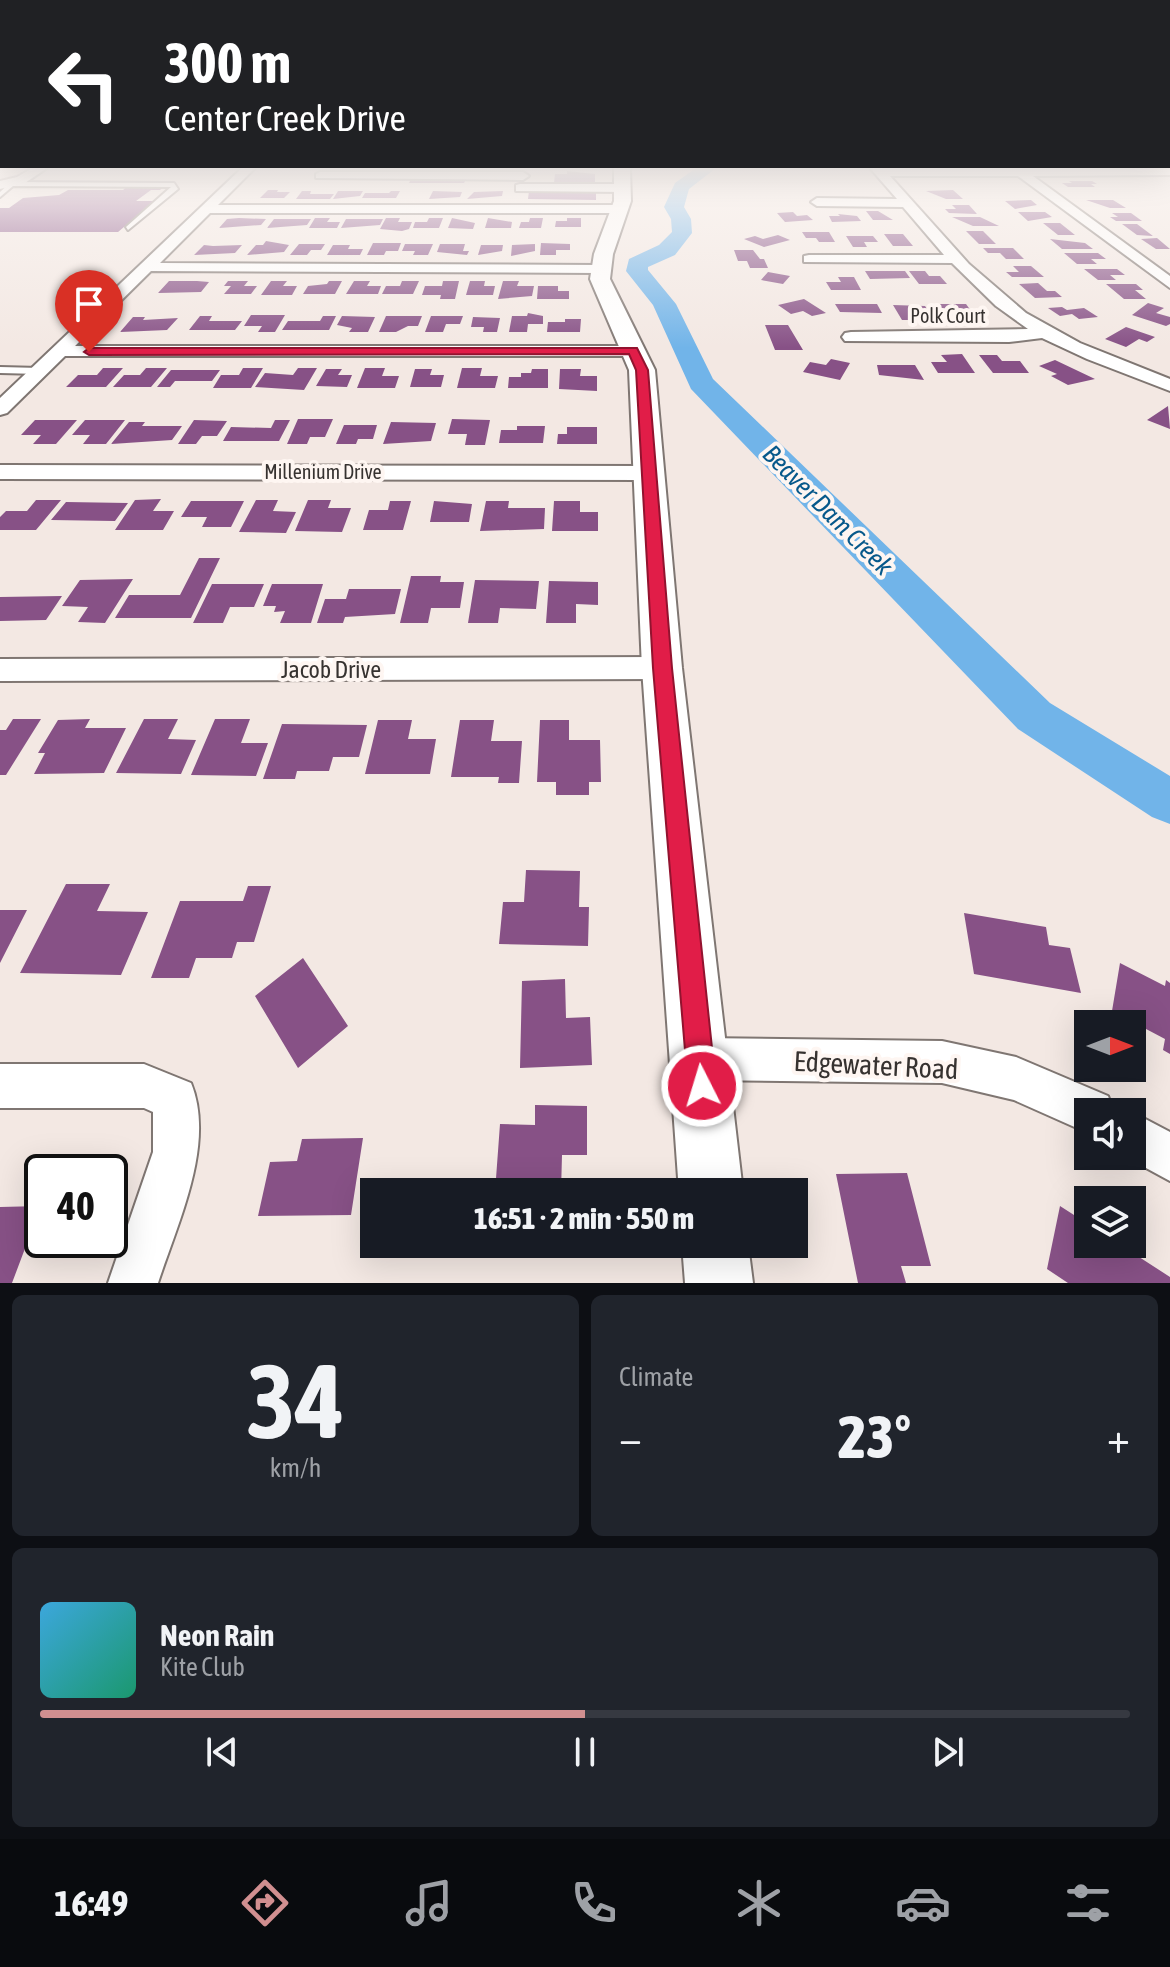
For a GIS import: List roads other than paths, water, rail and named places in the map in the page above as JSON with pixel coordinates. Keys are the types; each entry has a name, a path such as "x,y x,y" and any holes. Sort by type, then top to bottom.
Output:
{"street":[{"path":"0,409 187,228"},
{"path":"608,228 599,269 600,279 642,370 662,668 710,1178"},
{"path":"931,228 1002,303 1045,332 1072,347 1165,378"},
{"path":"1096,228 1170,283"},
{"path":"809,259 959,259"},
{"path":"146,267 599,269"},
{"name":"Polk Court","path":"851,337 1009,337 1045,332"},
{"path":"59,351 633,351"},
{"name":"Millenium Drive","path":"0,472 647,473"},
{"name":"Jacob Drive","path":"0,670 662,668"},
{"name":"Edgewater Road","path":"700,1059 942,1062 1016,1079 1074,1104"},
{"path":"0,1086 144,1086 175,1099 176,1152 133,1283"},
{"path":"1146,1143 1170,1158"},
{"path":"716,1258 719,1283"}],"lane":[{"path":"0,370 40,371"}],"waterway":[{"name":"Beaver Dam Creek","path":"682,228 682,233 667,250 637,264 637,271 664,304 701,383 1034,716 1170,802"}]}
